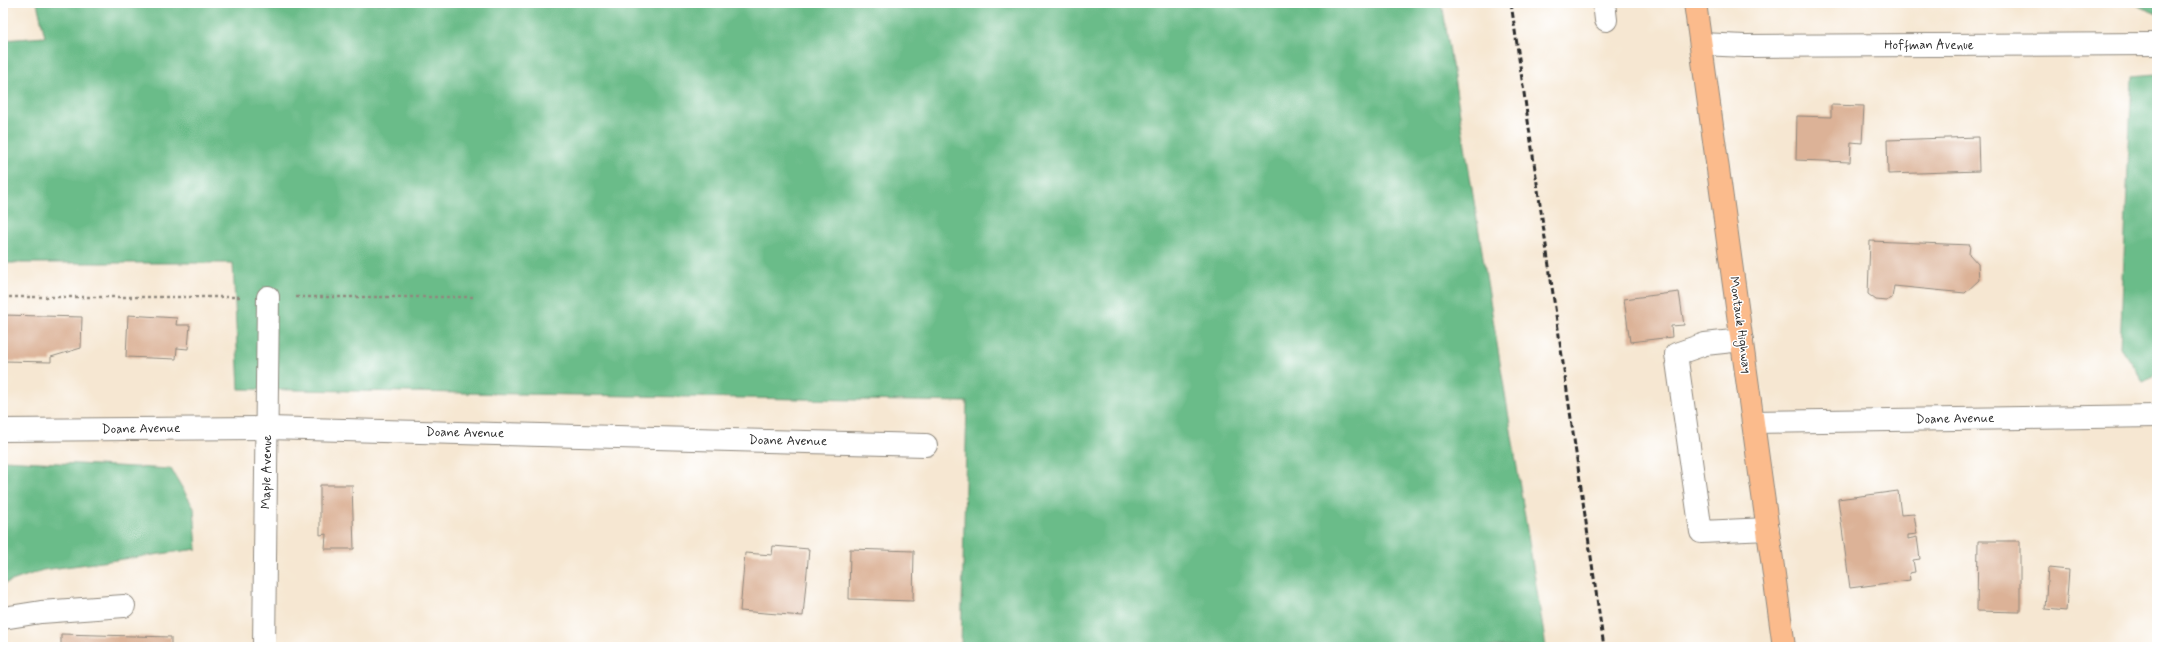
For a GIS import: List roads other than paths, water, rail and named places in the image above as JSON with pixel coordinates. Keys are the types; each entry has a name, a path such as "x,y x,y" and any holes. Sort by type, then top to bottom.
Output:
{"main road":[{"name":"Montauk Highway","path":"1695,3 1784,647"}],"street":[{"name":"Hoffman Avenue","path":"1701,44 1751,46 2157,44"},
{"name":"Maple Avenue","path":"264,647 268,428 268,298"},
{"path":"1742,340 1705,344 1676,354 1701,532 1768,529"},
{"name":"Doane Avenue","path":"1753,422 2157,416"},
{"name":"Doane Avenue","path":"3,430 268,428 926,445"},
{"path":"3,618 41,612 124,606"}],"railway":[{"path":"1511,3 1604,647"}]}
